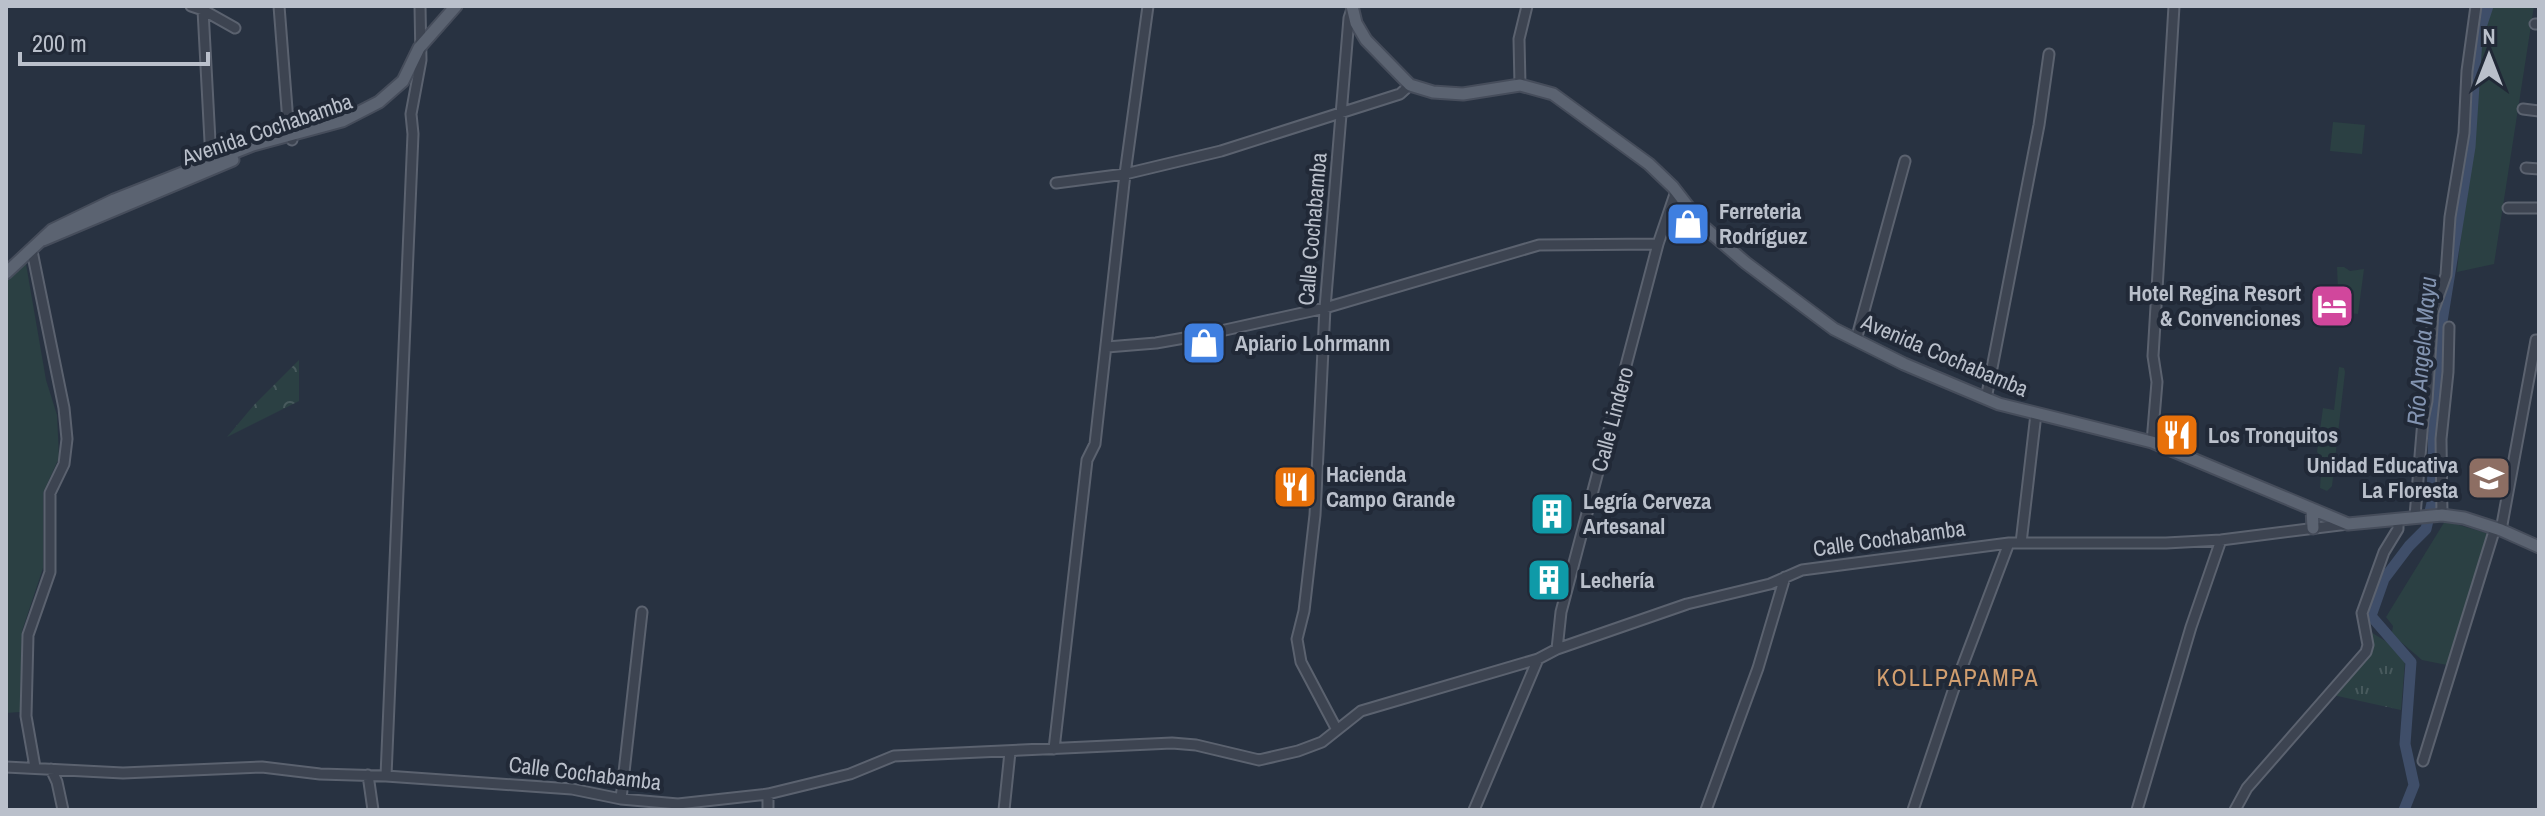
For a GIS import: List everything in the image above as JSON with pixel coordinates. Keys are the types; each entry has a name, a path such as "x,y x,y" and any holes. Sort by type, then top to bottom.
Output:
{"main road":[{"name":"Avenida Cochabamba","path":"6,273 42,240 212,164 292,137 345,127 383,107 407,85 420,54 456,6"},
{"name":"Avenida Cochabamba","path":"420,54 466,6"},
{"path":"1352,8 1366,40 1410,85"},
{"name":"Avenida Cochabamba","path":"1410,85 1433,92 1463,94 1520,85 1553,94 1649,164 1676,191 1704,227 1834,329 1904,364 1986,399 2152,442 2348,524"},
{"path":"2312,509 2313,528"},
{"name":"Calle Cochabamba","path":"2348,524 2430,515 2464,518 2539,547"}],"street":[{"path":"191,6 235,28"},
{"path":"279,6 292,137"},
{"path":"386,776 413,134 411,114 420,54 420,6"},
{"path":"1054,749 1085,474 1087,460 1095,444 1125,174 1148,6"},
{"path":"1520,85 1519,39 1527,6"},
{"path":"2152,442 2157,382 2153,356 2174,6"},
{"path":"2430,515 2423,420 2433,312 2446,275 2450,217 2464,133 2467,71 2476,6"},
{"name":"Calle Cochabamba","path":"1337,730 1301,662 1297,639 1304,611 1315,515 1325,308 1352,8"},
{"path":"203,10 212,164"},
{"path":"1986,399 2036,140 2049,54"},
{"path":"1056,183 1125,174 1221,151 1400,94 1410,85"},
{"path":"2523,109 2539,111"},
{"path":"1856,340 1905,161"},
{"path":"2526,168 2539,169"},
{"name":"Calle Lindero","path":"1557,649 1561,612 1658,244 1676,191"},
{"path":"2508,208 2539,208"},
{"path":"1107,347 1181,339 1325,308 1539,245 1658,244"},
{"path":"32,251 64,408 67,439 64,464 50,493 50,572 28,635 26,716 35,767"},
{"path":"2430,515 2448,372 2449,327"},
{"path":"2423,761 2498,529 2536,340 2539,340"},
{"path":"2021,543 2036,414"},
{"path":"2235,810 2247,788 2366,652 2368,645 2362,613 2384,552 2398,529 2398,519"},
{"name":"Calle Cochabamba","path":"6,767 123,773 262,767 320,774 572,789 621,799 678,804 768,794 850,774 894,756 1172,743 1196,745 1259,760 1312,747 1361,711 1538,659 1557,649 1687,604 1770,584 1802,570 2009,543 2117,545 2221,540 2348,524"},
{"path":"2137,810 2191,627 2221,540"},
{"path":"1913,810 1953,691 2009,543"},
{"path":"1706,810 1758,668 1785,577"},
{"path":"621,799 642,612"},
{"path":"1474,810 1538,659"},
{"path":"1004,810 1010,752"},
{"path":"51,769 63,810"},
{"path":"368,775 373,810"},
{"path":"768,794 768,810"}],"green space":[{"path":"2492,6 2534,6 2494,264 2457,272 2475,136 2481,54"},
{"path":"2333,122 2365,125 2362,154 2330,151"},
{"path":"26,264 46,380 57,415 59,458 43,493 43,568 22,631 20,712 6,713 6,279"},
{"path":"2337,267 2350,271 2364,269 2358,314 2332,311 2332,300 2338,290"},
{"path":"299,360 299,401 227,437 254,405"},
{"path":"2339,367 2344,368 2345,372 2332,486 2327,491 2320,488 2322,457 2317,452 2323,408 2334,410"},
{"path":"2445,521 2490,534 2447,665 2422,660 2395,637 2393,626 2386,617"},
{"path":"2369,631 2387,642 2405,661 2401,710 2333,695 2369,654"}],"waterway":[{"name":"Río Angela Mayu","path":"2404,810 2414,785 2405,744 2411,662 2371,616 2384,579 2426,529 2432,503 2441,328 2470,147 2477,39 2488,6"}],"place":[{"name":"Ferreteria Rodríguez","path":"1688,224"},
{"name":"Hotel Regina Resort & Convenciones","path":"2332,306"},
{"name":"Apiario Lohrmann","path":"1204,343"},
{"name":"Los Tronquitos","path":"2177,435"},
{"name":"Unidad Educativa La Floresta","path":"2489,478"},
{"name":"Hacienda Campo Grande","path":"1295,487"},
{"name":"Legría Cerveza Artesanal","path":"1552,514"},
{"name":"Lechería","path":"1549,580"}],"district":[{"name":"KOLLPAPAMPA","path":"1958,677"}]}
